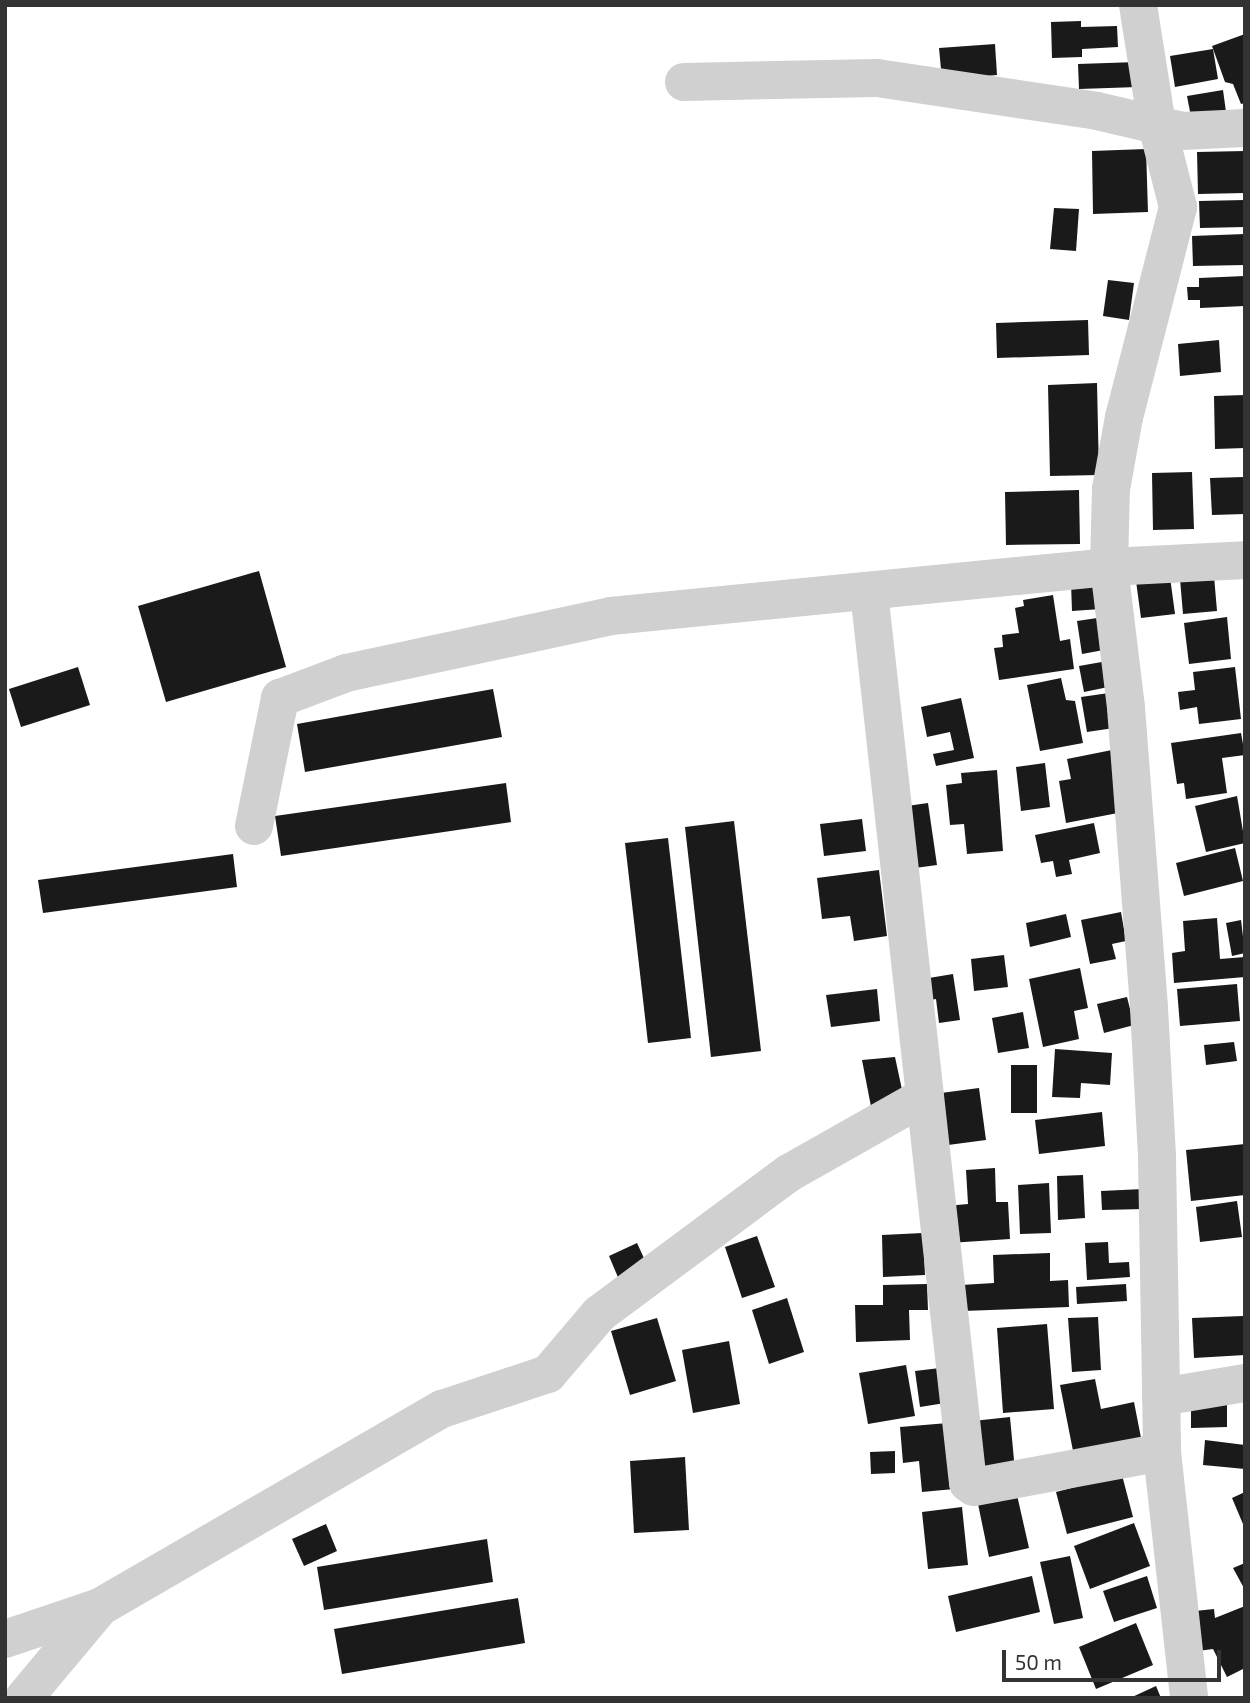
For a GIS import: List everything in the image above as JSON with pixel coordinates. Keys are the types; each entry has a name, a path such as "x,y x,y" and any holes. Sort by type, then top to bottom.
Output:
{"street":[{"path":"1138,5 1157,125 1178,207 1124,417 1111,489 1109,567 1126,708 1149,1008 1162,1452 1189,1698"},
{"path":"684,82 877,78 1097,111 1182,131 1245,128"},
{"path":"254,826 280,698 346,673 611,617 1109,567 1245,560"},
{"path":"869,592 969,1485 1162,1452"},
{"path":"5,1639 100,1607 432,1415 548,1374 599,1314 789,1172 925,1096"},
{"path":"1161,1397 1245,1383"},
{"path":"24,1698 100,1607"}],"building":[{"path":"1081,21 1081,27 1117,26 1118,47 1082,49 1082,57 1052,58 1051,22"},
{"path":"1245,34 1245,103 1241,104 1233,84 1225,82 1212,46"},
{"path":"995,44 997,75 942,80 939,48"},
{"path":"1213,49 1218,79 1175,87 1170,56"},
{"path":"1137,62 1138,87 1079,89 1078,64"},
{"path":"1223,90 1226,112 1191,117 1187,96"},
{"path":"1146,149 1148,212 1093,214 1092,151"},
{"path":"1245,151 1245,193 1198,194 1197,152"},
{"path":"1245,200 1245,227 1200,228 1199,201"},
{"path":"1054,208 1079,209 1076,251 1050,249"},
{"path":"1245,234 1245,265 1193,266 1192,236"},
{"path":"1245,276 1245,306 1200,308 1200,300 1188,300 1187,287 1199,287 1199,278"},
{"path":"1108,280 1134,283 1129,320 1103,316"},
{"path":"1088,320 1089,355 997,358 996,323"},
{"path":"1219,340 1221,372 1180,376 1178,344"},
{"path":"1097,383 1099,475 1050,476 1048,385"},
{"path":"1245,395 1245,448 1215,449 1214,396"},
{"path":"1192,472 1194,529 1153,530 1152,473"},
{"path":"1244,477 1245,514 1212,515 1210,478"},
{"path":"1079,490 1080,544 1006,545 1005,492"},
{"path":"259,571 286,667 166,702 138,606"},
{"path":"1214,576 1217,611 1183,614 1180,579"},
{"path":"1170,577 1175,614 1141,618 1136,581"},
{"path":"1100,582 1101,609 1072,611 1071,583"},
{"path":"1053,595 1060,641 1070,639 1074,669 999,680 994,648 1003,647 1002,635 1019,633 1015,608 1024,606 1023,600"},
{"path":"1104,617 1109,649 1082,654 1077,621"},
{"path":"1227,617 1231,659 1189,664 1184,623"},
{"path":"1113,660 1118,685 1084,692 1079,666"},
{"path":"78,667 90,705 21,727 9,689"},
{"path":"1235,667 1241,719 1199,724 1197,707 1180,710 1178,692 1195,690 1193,672"},
{"path":"1061,678 1066,700 1075,701 1083,743 1040,751 1027,685"},
{"path":"493,689 502,737 305,772 297,724"},
{"path":"1109,693 1114,728 1087,732 1081,697"},
{"path":"961,698 974,758 936,766 933,754 954,750 950,732 927,737 921,707"},
{"path":"1241,733 1245,755 1222,758 1227,793 1186,799 1184,783 1177,784 1171,743"},
{"path":"1112,750 1123,812 1066,823 1059,781 1071,779 1067,759"},
{"path":"1045,763 1050,807 1021,811 1016,767"},
{"path":"997,770 1003,851 967,854 964,824 950,825 946,785 962,783 961,773"},
{"path":"506,783 511,822 281,856 275,816"},
{"path":"1237,796 1245,843 1206,852 1195,806"},
{"path":"928,803 937,865 908,869 900,807"},
{"path":"862,819 866,851 824,856 820,824"},
{"path":"734,821 761,1051 711,1057 685,827"},
{"path":"1094,823 1100,853 1069,860 1072,874 1056,877 1053,861 1041,863 1035,835"},
{"path":"668,838 691,1038 648,1043 625,843"},
{"path":"1235,848 1243,881 1184,896 1176,863"},
{"path":"233,854 237,887 43,913 38,880"},
{"path":"879,870 887,936 854,941 850,916 822,919 817,878"},
{"path":"1121,912 1126,941 1112,944 1116,959 1090,964 1081,920"},
{"path":"1066,914 1071,937 1030,947 1026,923"},
{"path":"1217,918 1220,959 1245,957 1245,977 1174,983 1172,953 1185,951 1183,921"},
{"path":"1241,920 1245,953 1232,956 1226,923"},
{"path":"1004,955 1008,987 974,991 971,959"},
{"path":"1080,968 1088,1008 1074,1011 1079,1039 1043,1047 1029,979"},
{"path":"953,974 960,1020 939,1023 936,999 926,1001 923,979"},
{"path":"1237,984 1240,1021 1180,1026 1177,989"},
{"path":"877,989 880,1021 831,1027 826,995"},
{"path":"1127,997 1134,1025 1104,1033 1097,1004"},
{"path":"1023,1012 1029,1048 998,1053 992,1018"},
{"path":"1234,1042 1237,1061 1206,1065 1204,1045"},
{"path":"1055,1049 1112,1053 1110,1085 1081,1083 1080,1098 1052,1097"},
{"path":"895,1057 904,1099 873,1117 862,1060"},
{"path":"1011,1065 1037,1065 1037,1113 1011,1113"},
{"path":"979,1088 986,1140 948,1145 941,1093"},
{"path":"1102,1112 1105,1146 1039,1154 1035,1120"},
{"path":"1245,1144 1245,1195 1191,1201 1186,1150"},
{"path":"995,1168 996,1202 1008,1202 1010,1239 949,1243 946,1206 968,1204 966,1170"},
{"path":"1083,1175 1085,1218 1058,1220 1057,1176"},
{"path":"1049,1183 1051,1233 1020,1234 1018,1185"},
{"path":"1143,1189 1144,1209 1102,1210 1101,1191"},
{"path":"1237,1201 1242,1237 1200,1242 1196,1207"},
{"path":"923,1233 925,1275 883,1277 882,1235"},
{"path":"757,1236 775,1287 742,1298 725,1247"},
{"path":"1108,1242 1109,1263 1129,1262 1130,1277 1087,1280 1085,1243"},
{"path":"637,1243 649,1269 620,1282 609,1256"},
{"path":"1050,1253 1050,1281 1068,1280 1069,1307 963,1311 961,1285 994,1283 993,1255"},
{"path":"927,1284 928,1310 909,1310 910,1340 856,1342 855,1305 883,1305 883,1285"},
{"path":"1126,1284 1127,1301 1077,1304 1076,1287"},
{"path":"787,1298 804,1352 769,1364 752,1310"},
{"path":"1243,1316 1245,1355 1194,1358 1192,1318"},
{"path":"1098,1317 1101,1370 1072,1372 1068,1318"},
{"path":"657,1318 676,1381 630,1395 611,1331"},
{"path":"1047,1324 1054,1409 1003,1413 997,1328"},
{"path":"729,1341 740,1404 693,1413 682,1350"},
{"path":"906,1365 915,1416 868,1424 859,1373"},
{"path":"940,1368 945,1403 920,1407 915,1371"},
{"path":"1095,1379 1101,1409 1134,1402 1143,1448 1075,1461 1060,1385"},
{"path":"1191,1397 1227,1397 1227,1427 1191,1428"},
{"path":"1010,1417 1015,1471 978,1475 973,1421"},
{"path":"948,1423 954,1489 922,1492 919,1461 903,1463 900,1427"},
{"path":"1205,1440 1245,1445 1245,1469 1203,1465"},
{"path":"895,1451 895,1473 871,1474 870,1452"},
{"path":"685,1457 689,1530 634,1533 630,1461"},
{"path":"1122,1475 1133,1517 1067,1534 1056,1492"},
{"path":"1245,1492 1245,1523 1243,1524 1232,1498"},
{"path":"1017,1495 1029,1548 989,1557 978,1504"},
{"path":"962,1507 968,1565 928,1569 922,1512"},
{"path":"1134,1523 1150,1566 1090,1589 1074,1546"},
{"path":"326,1524 337,1551 304,1566 292,1539"},
{"path":"487,1539 493,1582 324,1610 317,1567"},
{"path":"1070,1556 1083,1618 1054,1624 1040,1562"},
{"path":"1245,1563 1245,1590 1233,1568"},
{"path":"1032,1576 1040,1612 956,1632 948,1596"},
{"path":"1147,1576 1157,1608 1114,1622 1103,1591"},
{"path":"518,1598 525,1643 342,1674 334,1629"},
{"path":"1245,1606 1245,1668 1227,1677 1213,1649 1198,1651 1195,1611 1214,1609 1215,1618"},
{"path":"1136,1623 1153,1665 1096,1689 1079,1647"},
{"path":"1156,1686 1161,1698 1130,1698"}]}
